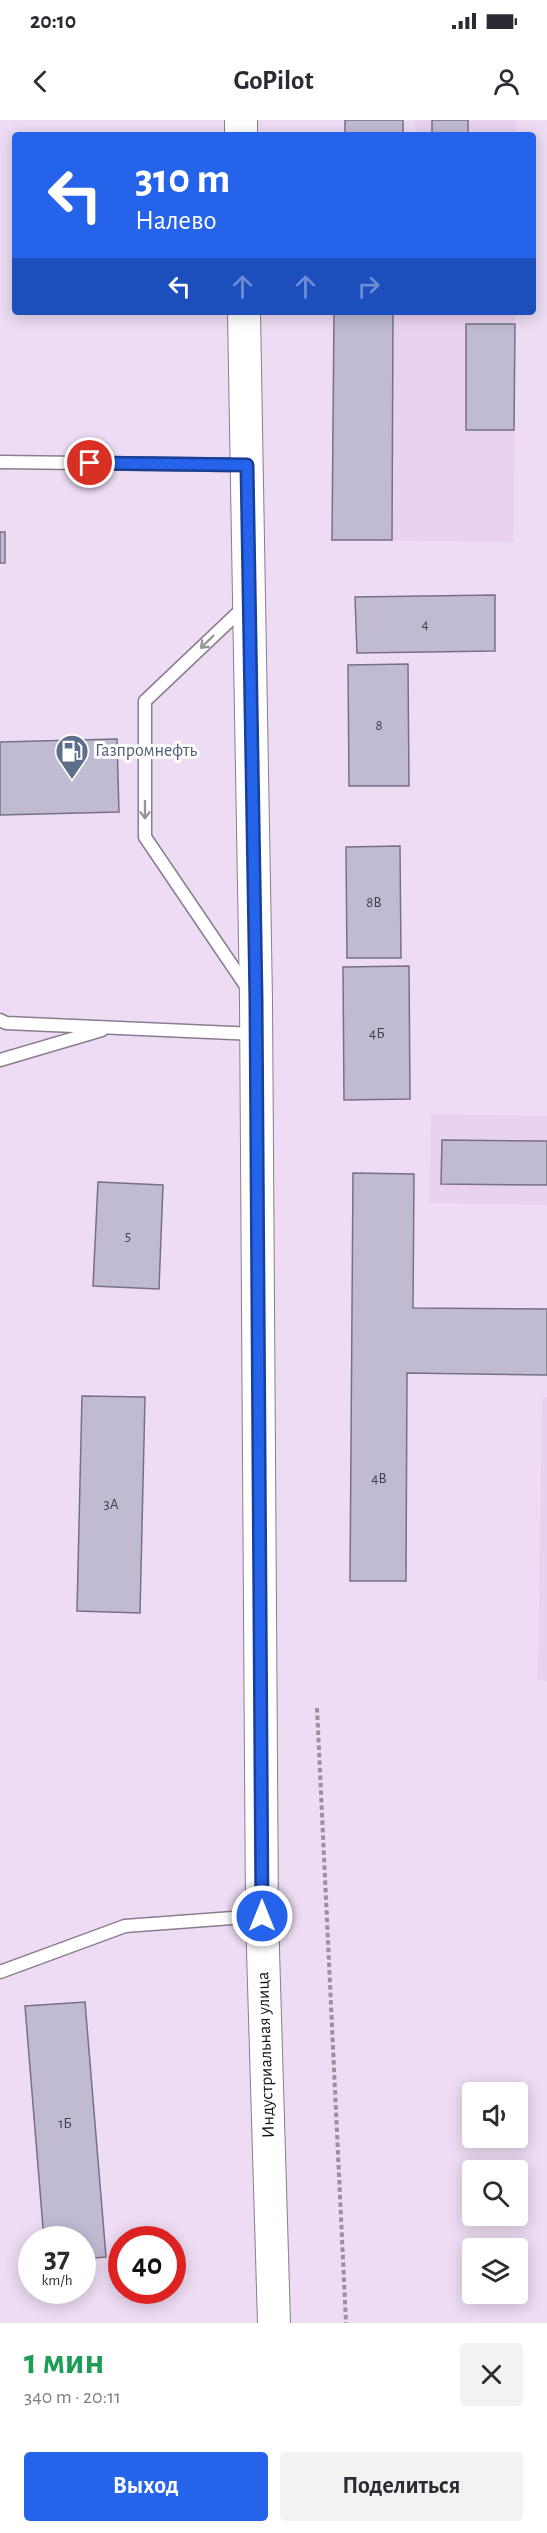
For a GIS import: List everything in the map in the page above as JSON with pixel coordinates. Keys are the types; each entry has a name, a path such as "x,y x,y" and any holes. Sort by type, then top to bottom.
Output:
{"street":[{"name":"Индустриальная улица","path":"244,315 256,1000 262,1916 274,2323"}],"lane":[{"path":"0,462 247,465"},
{"path":"249,602 145,701 145,837 256,1000"},
{"path":"0,1020 6,1023 256,1034"},
{"path":"0,1060 111,1028"},
{"path":"0,1972 125,1926 262,1916"}],"path":[{"path":"317,1708 346,2323"}],"shaded area":[{"path":"415,120 516,120 516,132 415,132"},
{"path":"334,315 515,315 514,542 332,540"},
{"path":"431,1114 547,1116 547,1205 429,1203"},
{"path":"542,1397 547,1397 547,1681 538,1681"}],"building":[{"path":"345,120 403,120 403,132 345,132"},
{"path":"432,120 468,120 468,132 432,132"},
{"path":"334,315 393,315 392,540 332,540"},
{"path":"466,324 515,324 514,430 466,430"},
{"path":"0,532 5,532 5,563 0,563"},
{"path":"495,595 495,651 357,653 355,597"},
{"path":"408,664 409,786 349,786 348,665"},
{"path":"117,739 119,812 0,815 0,742"},
{"path":"400,846 401,958 347,958 346,847"},
{"path":"409,966 410,1099 344,1100 343,967"},
{"path":"442,1140 547,1141 547,1185 441,1184"},
{"path":"353,1173 414,1174 413,1308 547,1309 547,1375 407,1373 406,1581 350,1581"},
{"path":"98,1182 163,1185 159,1289 93,1286"},
{"path":"82,1396 145,1397 140,1613 77,1611"},
{"path":"85,2002 106,2257 96,2258 96,2226 43,2226 25,2006"}],"place":[{"name":"Газпромнефть","path":"72,780"}],"route":[{"path":"90,463 247,465 256,1000 262,1916"}]}
